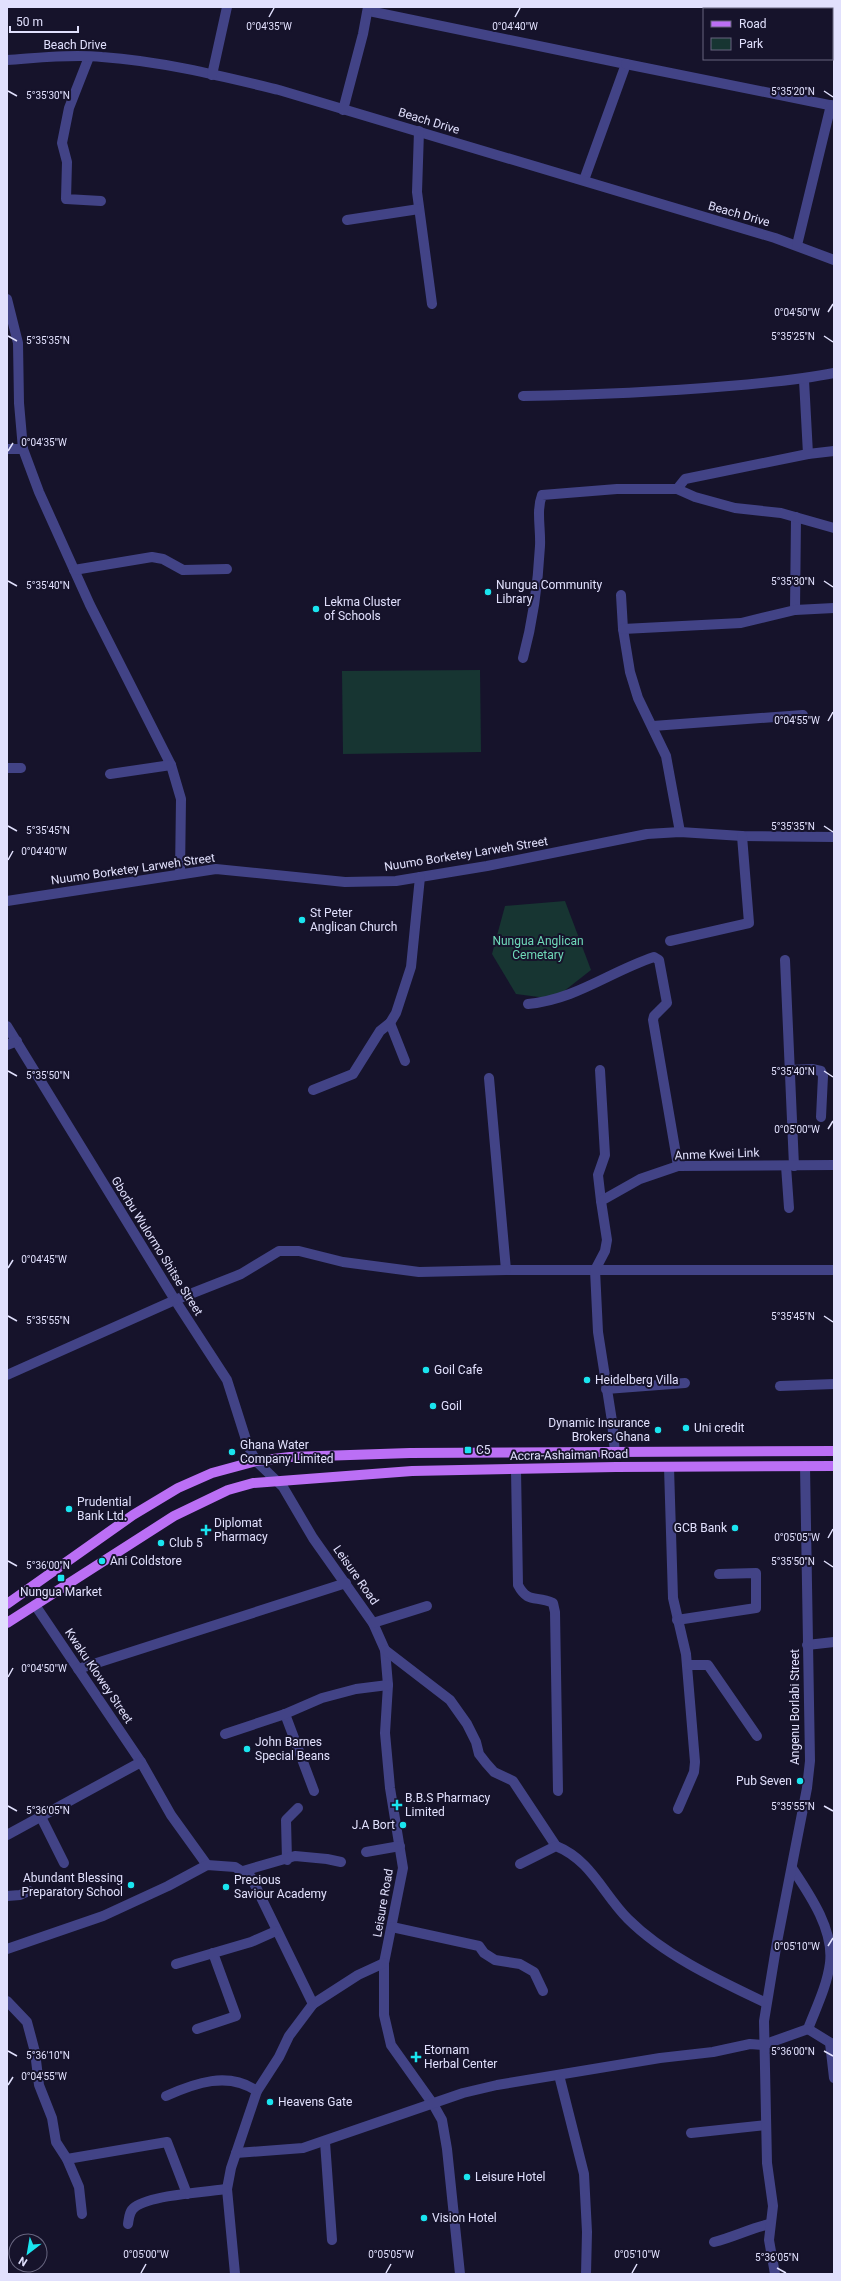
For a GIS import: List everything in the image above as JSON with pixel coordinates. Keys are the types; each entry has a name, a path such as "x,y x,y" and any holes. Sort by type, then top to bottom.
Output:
{"main road":[{"name":"Accra-Ashaiman Road","path":"7,1604 133,1515 178,1488 212,1473 256,1461 290,1458 410,1453 834,1451"},
{"name":"Accra-Ashaiman Road","path":"7,1623 174,1516 228,1490 278,1480 412,1471 834,1466"}],"street":[{"path":"212,75 227,7"},
{"path":"343,110 368,9 626,64 832,105 797,245"},
{"name":"Beach Drive","path":"7,60 101,56 169,66 279,90 584,180 797,245 834,260"},
{"path":"89,57 69,108 62,143 67,162 66,198 101,201"},
{"path":"584,180 626,64"},
{"path":"419,131 417,192 432,304"},
{"path":"347,220 419,209"},
{"path":"7,299 18,343 19,403 23,449 39,492 74,570 170,765 181,799 180,873"},
{"path":"523,396 604,394 804,380 834,373"},
{"path":"804,380 808,454"},
{"path":"7,449 23,449"},
{"path":"677,490 685,479 808,454 834,451"},
{"path":"523,658 535,606 540,545 540,502 542,495 617,489 677,490 695,497 736,508 781,513 834,528"},
{"path":"795,610 796,517"},
{"path":"74,570 152,557 163,559 184,570 227,569"},
{"path":"621,595 623,629 630,672 638,698 666,756 680,832"},
{"path":"623,629 741,623 795,610 834,608"},
{"path":"652,726 803,715"},
{"path":"110,774 170,765"},
{"path":"7,768 21,768"},
{"name":"Nuumo Borketey Larweh Street","path":"7,901 180,873 229,869 346,882 396,881 516,861 646,834 680,832 742,836 834,837"},
{"path":"670,942 749,923 742,836"},
{"path":"313,1090 353,1074 380,1031 390,1023 396,1013 411,967 420,877"},
{"path":"528,1004 546,1003 576,993 635,964 654,957 659,960 667,1003 654,1016 653,1020 678,1166"},
{"path":"785,960 789,1070 789,1208"},
{"path":"390,1023 405,1061"},
{"name":"Gborbu Wulormo Shitse Street","path":"7,1026 12,1043 227,1380 248,1446 256,1461 278,1480"},
{"path":"789,1070 812,1069 821,1071 823,1076 821,1118"},
{"path":"600,1070 605,1154 598,1175 607,1240 605,1251 595,1270 598,1332 612,1421 615,1453"},
{"path":"488,1078 506,1270"},
{"name":"Anme Kwei Link","path":"601,1201 640,1179 678,1166 834,1165"},
{"path":"7,1375 175,1300 241,1274 279,1251 287,1249 379,1268 419,1272 506,1270 834,1270"},
{"path":"606,1389 685,1382"},
{"path":"780,1386 834,1384"},
{"name":"Angenu Borlabi Street","path":"775,2274 769,2240 773,2206 767,2163 763,2045 766,2003 792,1868 810,1760 805,1466"},
{"path":"669,1467 673,1598 677,1620 682,1632 688,1665 695,1762 694,1772 678,1809"},
{"path":"516,1470 518,1585 523,1594 530,1598 545,1599 553,1603 555,1612 558,1791"},
{"name":"Leisure Road","path":"278,1480 313,1538 374,1623 385,1650 388,1685 385,1733 390,1788 403,1868 384,1963 384,2015 391,2045 433,2104 442,2120 447,2149 460,2274"},
{"path":"677,1620 756,1608 756,1573 719,1574"},
{"path":"78,1669 346,1583"},
{"name":"Kwaku Klowey Street","path":"35,1605 141,1762 171,1815 207,1865"},
{"path":"374,1623 427,1606"},
{"path":"807,1645 834,1642"},
{"path":"385,1650 450,1700 466,1724 476,1742 480,1754 486,1763 494,1772 513,1781 556,1846 572,1852 589,1869 628,1919 666,1949 706,1974 766,2003"},
{"path":"688,1665 708,1665 757,1736"},
{"path":"225,1734 285,1714 322,1698 356,1689 388,1685"},
{"path":"285,1714 314,1791"},
{"path":"7,1835 40,1815 141,1762"},
{"path":"287,1860 286,1820 298,1808"},
{"path":"40,1815 64,1863"},
{"path":"366,1852 400,1846"},
{"path":"520,1864 556,1846"},
{"path":"243,1871 287,1860 295,1856 305,1856 341,1862"},
{"path":"7,1949 103,1916 168,1886 207,1865 235,1867 251,1877 276,1931 313,2004"},
{"path":"236,2153 303,2148 433,2104 463,2092 660,2058 714,2052 750,2044 763,2045 808,2029 826,1983 830,1962 829,1939 806,1890 792,1868"},
{"path":"7,1896 20,1895 29,1891"},
{"path":"392,1927 479,1946 484,1953 495,1960 520,1964 534,1972 543,1991"},
{"path":"176,1964 251,1942 276,1931"},
{"path":"197,2029 236,2016 213,1953"},
{"path":"235,2274 227,2189 236,2153 257,2091 279,2057 289,2036 313,2004 358,1975 384,1963"},
{"path":"7,2001 27,2022 35,2052 38,2084 52,2118 56,2142 67,2159 80,2187 82,2214"},
{"path":"808,2029 832,2044 834,2078"},
{"path":"559,2075 584,2174 587,2232 586,2274"},
{"path":"166,2096 204,2082 229,2081 245,2083 257,2091"},
{"path":"691,2133 766,2125"},
{"path":"67,2159 167,2142 187,2194"},
{"path":"324,2142 332,2240"},
{"path":"128,2224 129,2216 133,2208 141,2203 187,2194 227,2189"},
{"path":"714,2242 735,2237 747,2229 770,2224"}],"green space":[{"path":"480,670 481,752 343,754 342,671"},
{"name":"Nungua Anglican Cemetary","path":"565,901 591,970 554,999 516,994 492,954 505,906"}],"place":[{"name":"Nungua Community Library","path":"488,592"},
{"name":"Lekma Cluster of Schools","path":"316,609"},
{"name":"St Peter Anglican Church","path":"302,920"},
{"name":"Goil Cafe","path":"426,1370"},
{"name":"Heidelberg Villa","path":"587,1380"},
{"name":"Goil","path":"433,1406"},
{"name":"Uni credit","path":"686,1428"},
{"name":"Dynamic Insurance Brokers Ghana","path":"658,1430"},
{"name":"C5","path":"468,1450"},
{"name":"Ghana Water Company Limited","path":"232,1452"},
{"name":"Prudential Bank Ltd.","path":"69,1509"},
{"name":"GCB Bank","path":"735,1528"},
{"name":"Diplomat Pharmacy","path":"206,1530"},
{"name":"Club 5","path":"161,1543"},
{"name":"Ani Coldstore","path":"102,1561"},
{"name":"Nungua Market","path":"61,1578"},
{"name":"John Barnes Special Beans","path":"247,1749"},
{"name":"Pub Seven","path":"800,1781"},
{"name":"B.B.S Pharmacy Limited","path":"397,1805"},
{"name":"J.A Bort","path":"403,1825"},
{"name":"Abundant Blessing Preparatory School","path":"131,1885"},
{"name":"Precious Saviour Academy","path":"226,1887"},
{"name":"Etornam Herbal Center","path":"416,2057"},
{"name":"Heavens Gate","path":"270,2102"},
{"name":"Leisure Hotel","path":"467,2177"},
{"name":"Vision Hotel","path":"424,2218"}]}
